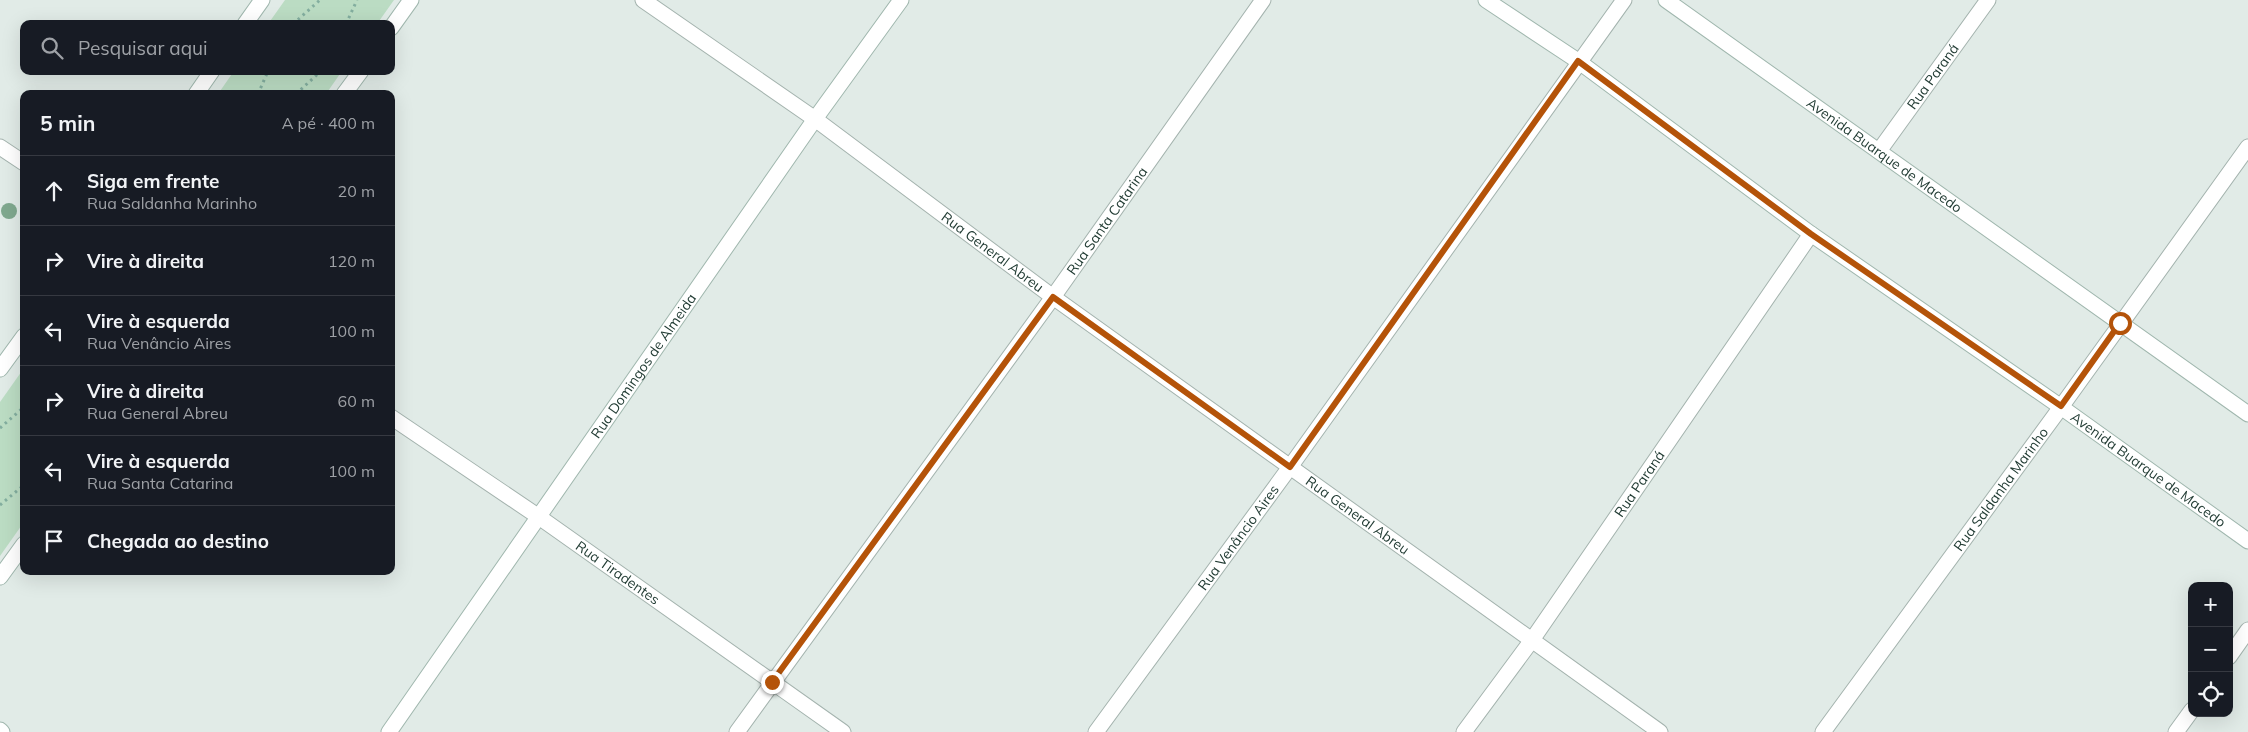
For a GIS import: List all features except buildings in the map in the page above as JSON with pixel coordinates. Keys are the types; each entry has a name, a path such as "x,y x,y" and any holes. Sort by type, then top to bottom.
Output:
{"street":[{"path":"249,20 262,0"},
{"path":"395,22 411,0"},
{"name":"Rua General Abreu","path":"643,0 815,119 1053,297 1660,732"},
{"name":"Rua Domingos de Almeida","path":"389,732 815,119 902,0"},
{"name":"Rua Santa Catarina","path":"737,732 1053,297 1263,0"},
{"name":"Avenida Buarque de Macedo","path":"1486,0 1578,61 1811,234 2061,406 2248,541"},
{"name":"Rua Venâncio Aires","path":"1096,732 1290,467 1578,61 1624,0"},
{"name":"Rua Paraná","path":"1878,151 1988,0"},
{"name":"Avenida Buarque de Macedo","path":"1673,2 1878,151 2248,414"},
{"path":"199,90 209,75"},
{"path":"347,90 357,75"},
{"path":"0,147 20,160"},
{"name":"Rua Saldanha Marinho","path":"1823,732 2248,147"},
{"name":"Rua Paraná","path":"1464,732 1532,640 1811,234"},
{"path":"0,369 20,342"},
{"name":"Rua Tiradentes","path":"395,420 539,517 843,732"},
{"path":"0,577 20,550"},
{"path":"2233,651 2248,630"},
{"path":"2176,732 2188,716"}],"path":[{"path":"298,20 320,0"},
{"path":"348,20 357,0"},
{"path":"260,90 266,75"},
{"path":"300,90 317,75"},
{"path":"0,428 20,410"},
{"path":"0,505 20,488"}],"green space":[{"path":"285,0 394,0 380,20 271,20"},
{"path":"231,75 339,75 329,90 221,90"},
{"path":"20,374 20,528 0,556 0,402"}],"route":[{"path":"772,682 1053,297 1290,467 1578,61 1811,234 2061,406 2120,323"}]}
